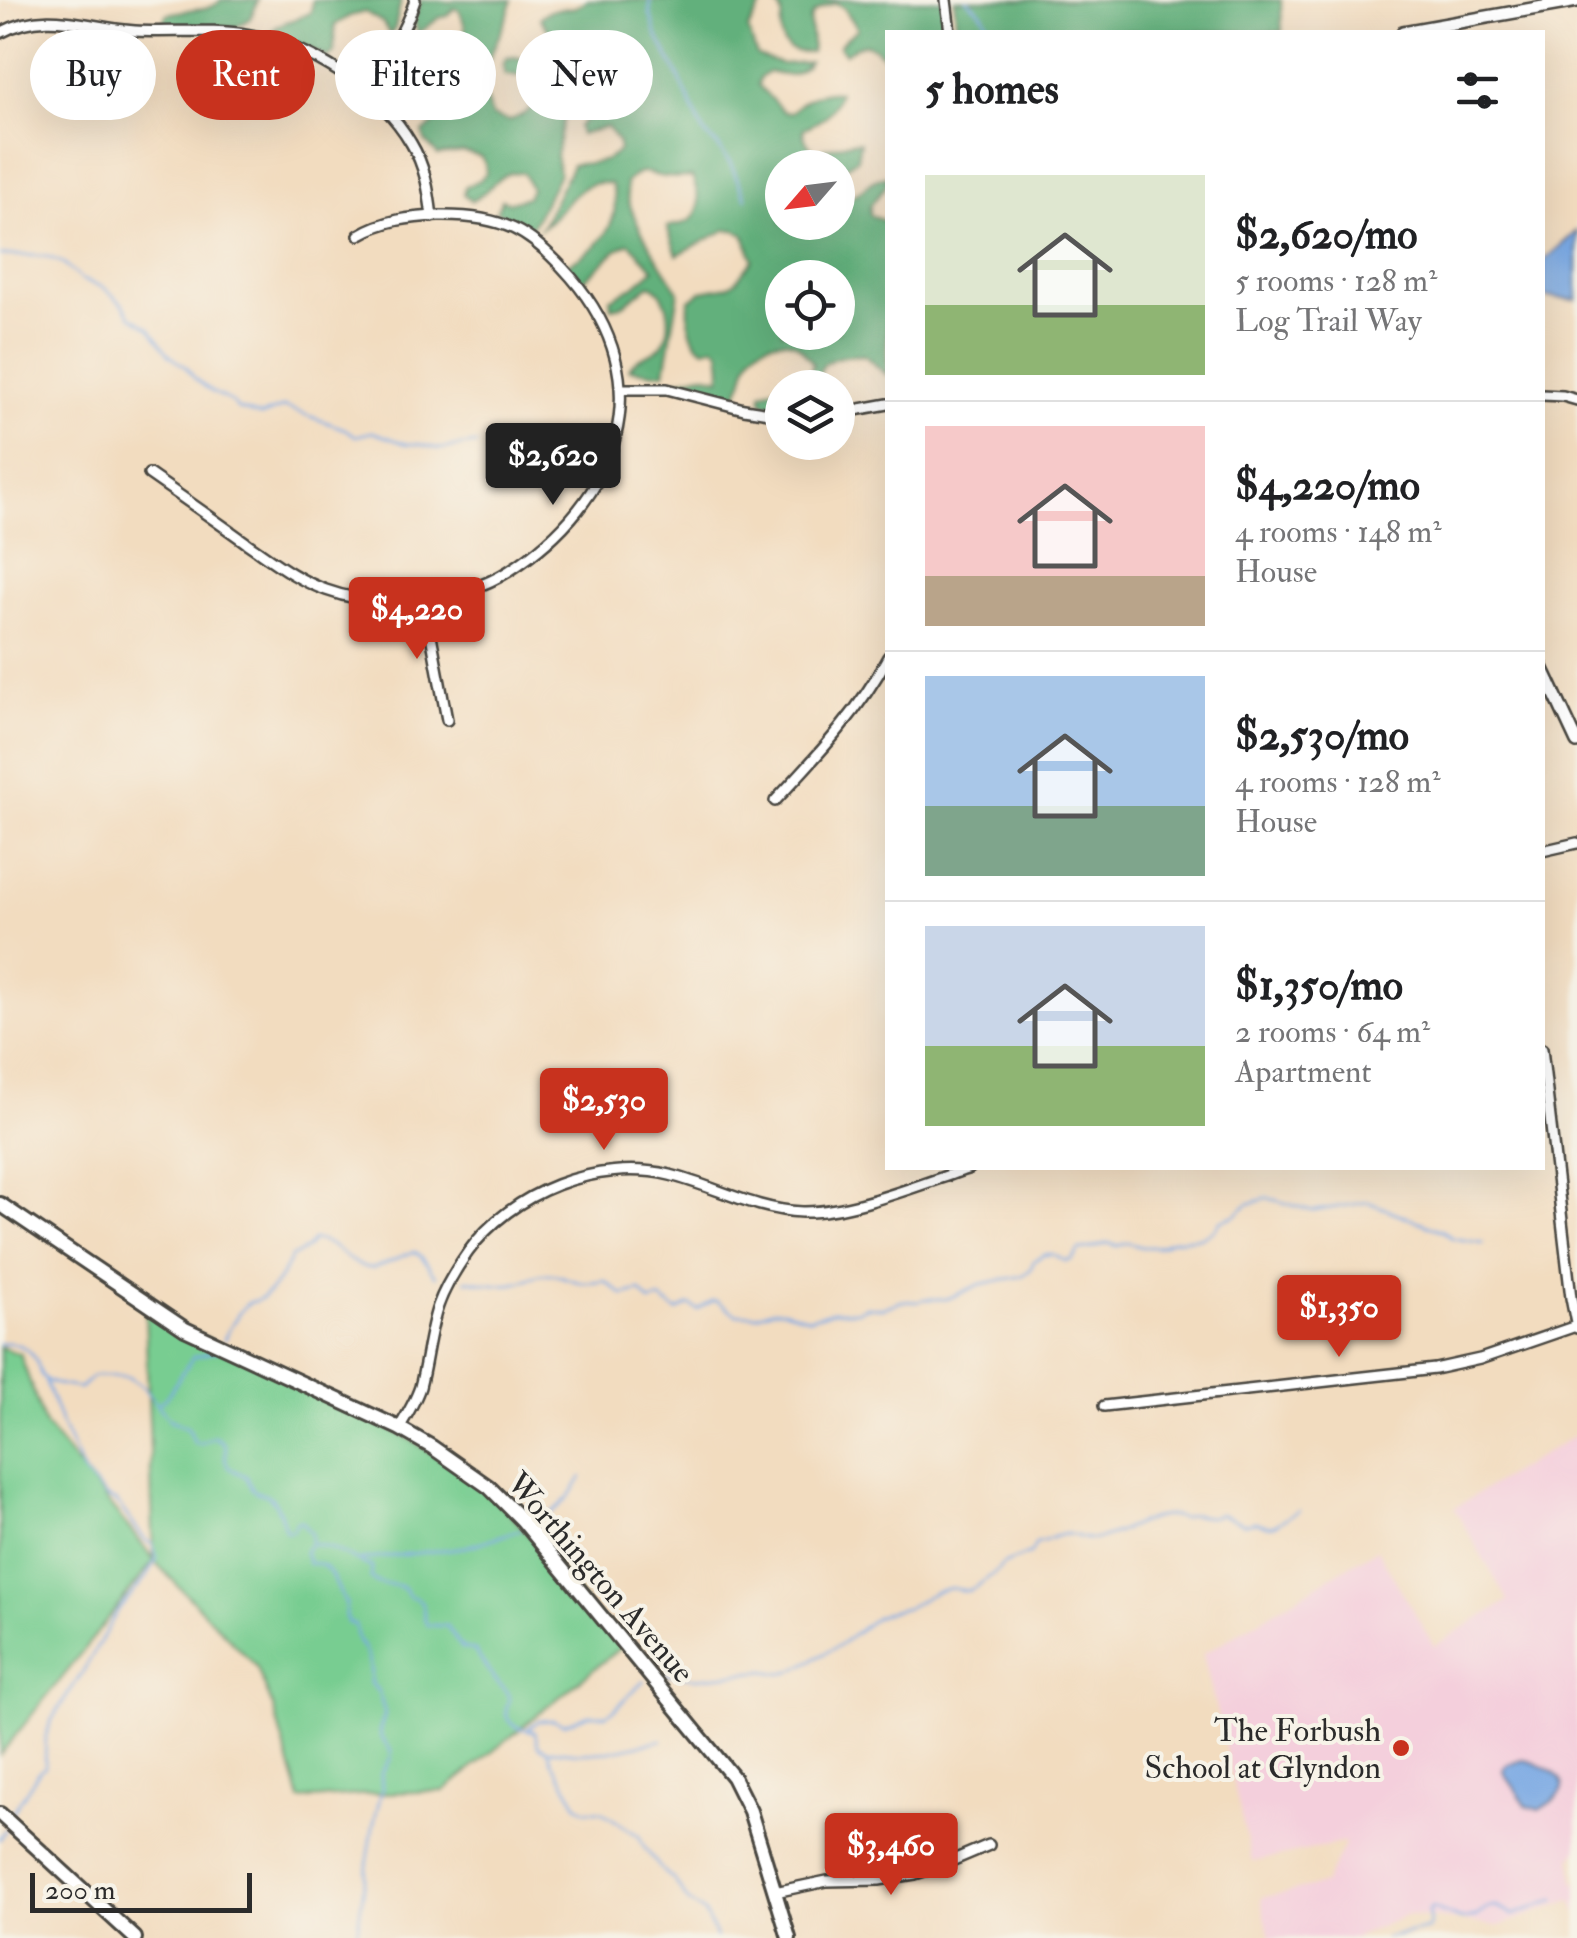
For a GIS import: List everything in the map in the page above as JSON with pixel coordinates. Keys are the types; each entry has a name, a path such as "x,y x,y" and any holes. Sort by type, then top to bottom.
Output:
{"main road":[{"name":"Worthington Avenue","path":"0,1204 184,1328 400,1428 470,1472 507,1504 733,1777 745,1800 789,1938"},
{"path":"0,1814 134,1938"}],"street":[{"path":"404,30 416,0"},
{"path":"946,0 950,30"},
{"path":"1412,30 1535,4 1577,1"},
{"path":"0,33 25,22 50,19 135,30 250,35 288,45 335,71"},
{"path":"394,120 412,144 426,179 432,216"},
{"path":"149,474 315,586 373,601 465,591 499,577 537,550 578,511 595,488 613,448 620,389 613,348 602,322 578,286 546,249 518,230 497,222 432,216 388,222 359,235"},
{"path":"620,389 667,388 765,413"},
{"path":"1545,395 1577,400"},
{"path":"855,409 885,404"},
{"path":"424,598 447,720"},
{"path":"775,801 844,724 885,663"},
{"path":"1545,673 1577,742"},
{"path":"1545,850 1577,843"},
{"path":"1104,1406 1435,1369 1480,1359 1576,1327 1545,1074"},
{"path":"400,1428 419,1391 438,1307 457,1268 494,1222 552,1187 588,1175 648,1172 684,1179 768,1208 817,1212 846,1208 964,1170"},
{"path":"775,1892 826,1881 879,1880 915,1874 988,1845"}],"shaded area":[{"name":"The Forbush School at Glyndon","path":"1577,1434 1577,1850 1572,1858 1577,1914 1572,1900 1499,1926 1408,1915 1353,1938 1270,1938 1261,1898 1324,1884 1346,1842 1252,1862 1203,1654 1377,1549 1434,1646 1508,1601 1454,1508"}],"green space":[{"path":"221,0 258,0 251,18 235,28 163,23 166,15 209,8"},
{"path":"312,0 401,1 394,30 387,30 365,12 335,25 334,53 328,58 315,52 315,30 274,30 311,12"},
{"path":"421,0 512,0 496,42 496,30 465,30 459,10 454,8 448,16 423,30 417,30 414,20"},
{"path":"589,0 943,0 946,30 885,30 885,58 868,45 845,53 839,46 858,29 836,3 811,17 811,52 786,47 781,34 782,15 770,1 762,5 748,29 757,56 782,64 809,62 795,74 769,72 760,77 758,85 784,112 792,112 813,96 839,92 827,115 803,129 805,139 814,150 765,150 765,240 855,240 855,194 885,177 885,187 870,206 870,215 885,221 885,373 864,355 840,357 828,361 821,370 811,370 813,364 803,350 855,350 855,260 765,260 765,345 753,353 736,399 677,380 703,374 720,378 720,351 714,346 705,349 695,341 689,322 689,301 702,291 736,281 753,259 744,234 735,230 726,230 677,255 667,227 691,219 698,209 692,177 644,172 626,183 632,210 679,292 665,372 629,369 665,340 669,322 666,303 650,285 621,306 611,308 610,299 654,269 629,243 582,281 566,264 589,251 606,233 615,210 611,184 588,185 579,190 541,228 572,165 604,161 619,150 607,127 580,135 578,127 585,120 653,120 653,30 548,30 540,18 552,10 575,7"},
{"path":"954,0 1281,0 1282,30 957,30"},
{"path":"515,57 516,75 505,75 506,58"},
{"path":"496,117 509,121 516,117 563,120 556,155 559,174 531,228 496,211 502,200 527,197 531,189 523,173 501,177 472,201 464,195 465,187 480,180 486,173 485,164 481,157 464,152 438,155 423,133 436,122"},
{"path":"860,142 857,159 855,150 820,150"},
{"path":"145,1308 408,1438 467,1475 509,1512 622,1646 444,1791 300,1800 273,1707 256,1666 154,1561 0,1755 0,1347 20,1354 45,1425 154,1559"}],"water":[{"path":"1577,231 1577,300 1545,296 1545,259"},
{"path":"1523,1760 1547,1769 1563,1786 1559,1796 1539,1810 1527,1806 1505,1774 1507,1765"}],"waterway":[{"path":"650,0 656,34 704,133 730,163 746,198"},
{"path":"967,0 981,12 992,30"},
{"path":"0,255 45,256 61,262 82,280 103,287 131,316 150,328 169,355 195,379 238,409 261,416 284,407 356,436 372,432 407,444 439,449 477,444"},
{"path":"466,1280 507,1284 551,1274 581,1282 605,1281 623,1295 640,1291 650,1302 660,1299 677,1311 690,1305 698,1310 717,1301 736,1314 783,1310 810,1318 833,1311 883,1308 902,1301 947,1299 981,1284 1022,1276 1043,1255 1052,1254 1065,1261 1079,1250 1108,1243 1156,1247 1174,1240 1202,1237 1248,1204 1268,1198 1313,1211 1368,1202 1452,1238 1483,1243"},
{"path":"224,1340 244,1306 267,1294 291,1256 313,1240 328,1244 369,1268 415,1252 436,1276"},
{"path":"0,1344 25,1348 36,1360 42,1377 55,1384 80,1388 92,1377 128,1377 143,1387 170,1420 188,1428 195,1443 214,1437 224,1443 228,1466 247,1477 255,1492 272,1499 286,1531 292,1531 301,1521 311,1534 311,1544 372,1567 371,1578 376,1582 401,1587 419,1600 427,1625 447,1626 462,1648 474,1650 506,1691 509,1720 535,1732 538,1746 548,1750 578,1805 585,1810 601,1811 639,1836 688,1901 704,1913 717,1938"},
{"path":"159,1403 193,1357 216,1351"},
{"path":"11,1815 45,1767 46,1735 51,1721 117,1612 157,1558 153,1545 117,1502 106,1497 85,1475 45,1380"},
{"path":"534,1521 562,1504 582,1477"},
{"path":"660,1673 696,1678 791,1672 838,1646 876,1617 908,1607 935,1592 976,1587 1003,1564 1031,1553 1036,1543 1059,1535 1097,1539 1149,1519 1192,1515 1220,1514 1245,1524 1267,1526 1299,1510"},
{"path":"361,1560 466,1547 520,1530"},
{"path":"309,1545 305,1552 309,1563 328,1570 346,1603 345,1617 355,1625 369,1661 370,1683 378,1691 385,1714 381,1738 391,1751 381,1774 382,1790 356,1938"},
{"path":"528,1729 538,1721 564,1724 589,1715 606,1715 644,1681"},
{"path":"551,1750 610,1751 662,1740"},
{"path":"0,1839 6,1829"},
{"path":"1385,1938 1428,1929 1431,1908 1462,1920 1488,1908 1496,1907 1513,1915 1555,1900"}],"place":[{"name":"The Forbush School at Glyndon","path":"1401,1748"}]}
